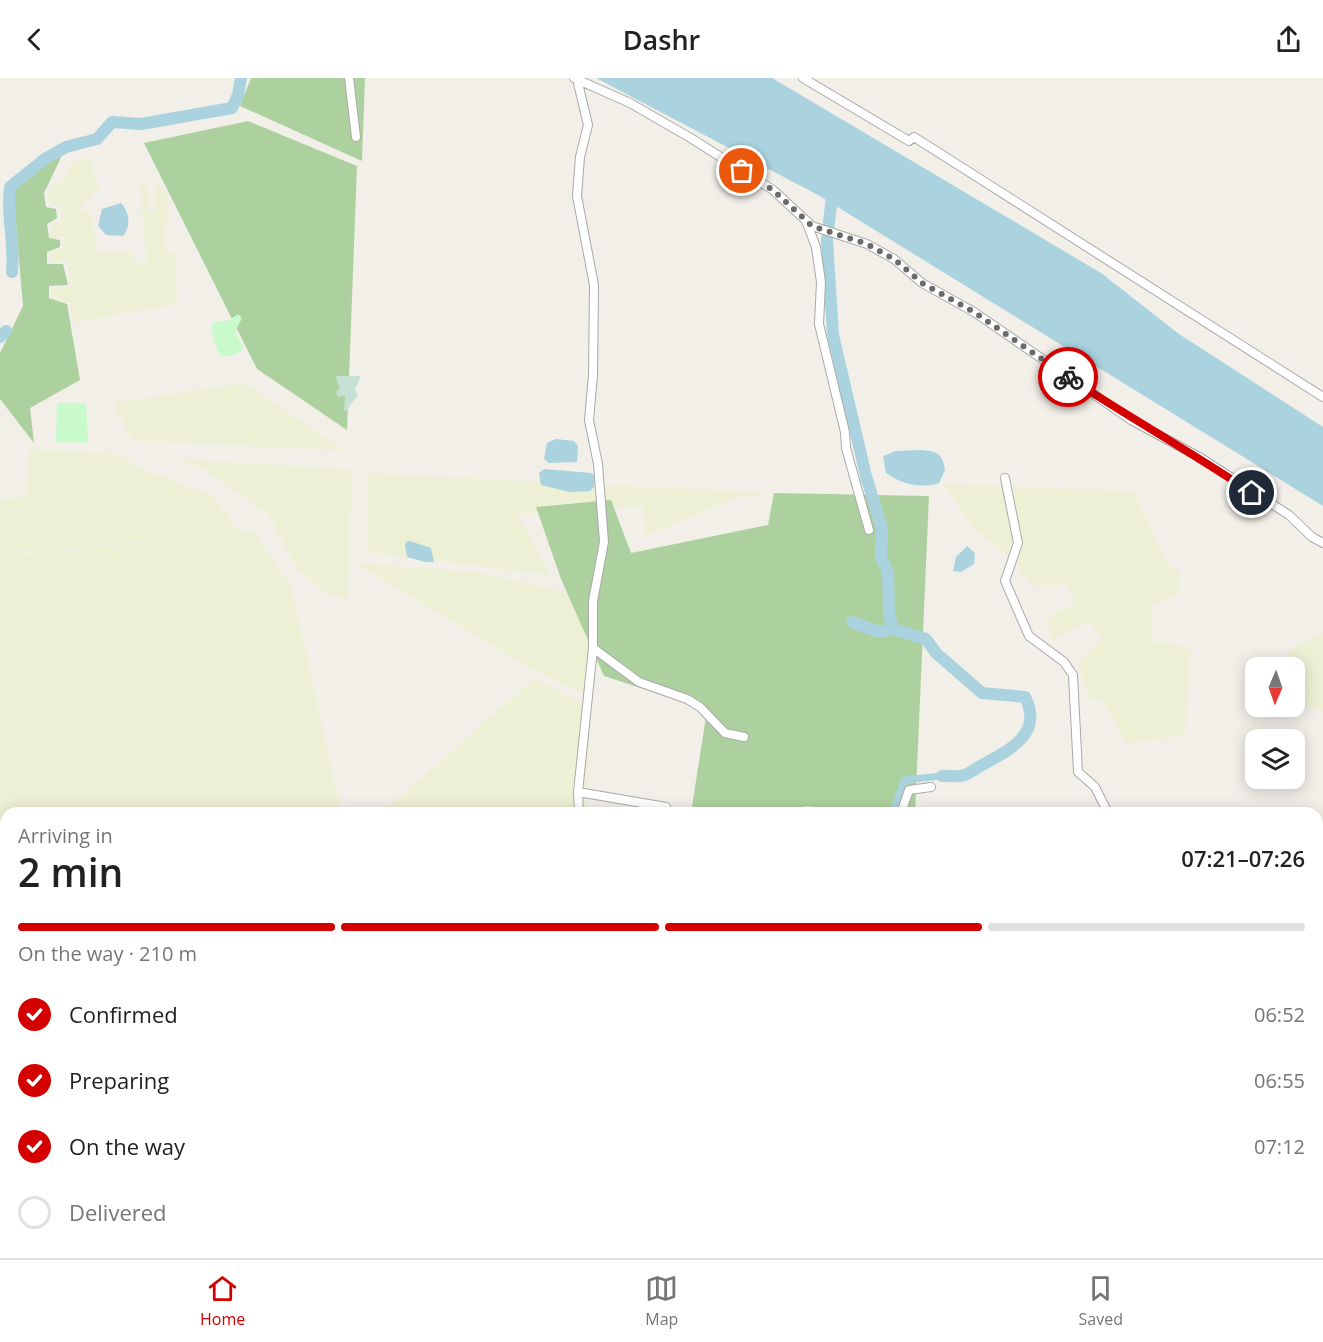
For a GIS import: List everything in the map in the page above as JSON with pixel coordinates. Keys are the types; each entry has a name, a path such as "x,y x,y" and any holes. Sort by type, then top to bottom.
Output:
{"street":[{"path":"349,78 356,137"},
{"path":"803,78 909,141 914,137 1323,397"},
{"path":"576,79 630,103 689,136 773,190 809,223 867,244 894,259 922,283 974,312 1131,420 1202,458 1289,515 1312,537 1323,543"},
{"path":"576,79 588,125 580,158 576,196 594,285 594,375 589,420 598,464 604,543 593,601 593,648 578,792 579,807"},
{"path":"809,223 816,247 821,282 819,324 845,432 846,448 869,530"},
{"path":"1005,478 1018,543 1005,581 1029,636 1064,662 1073,675 1078,772 1095,787 1105,807"},
{"path":"593,648 639,682 687,699 700,707 725,733 744,737"},
{"path":"903,807 909,790 931,787"},
{"path":"578,792 666,807"}],"green space":[{"path":"251,78 365,78 362,161 240,106"},
{"path":"248,121 357,166 347,430 257,369 144,143"},
{"path":"65,149 44,193 46,207 56,209 57,218 47,224 49,238 60,240 60,247 47,252 47,264 63,264 68,285 49,286 49,298 67,304 80,380 30,408 34,443 0,399 0,353 23,306 13,190"},
{"path":"88,157 99,188 77,210 92,212 97,252 131,252 138,265 147,263 140,185 147,182 148,212 154,212 157,181 167,195 166,253 175,252 177,304 73,322 69,303 51,296 51,288 71,287 67,260 49,262 50,253 65,248 64,236 51,239 51,224 62,221 60,206 49,206 48,191 69,174 69,165"},
{"path":"238,314 242,318 235,332 243,347 233,355 219,355 210,327 216,321 228,321"},
{"path":"335,376 361,376 355,389 358,395 346,411 344,411 345,396 338,397 336,392 340,388"},
{"path":"244,383 345,451 132,440 113,403"},
{"path":"57,403 86,403 88,443 56,442"},
{"path":"29,449 120,455 143,470 213,496 239,531 0,555 0,501 26,496"},
{"path":"169,458 352,470 348,599 329,595 297,569 269,515 201,467"},
{"path":"367,473 774,493 735,498 646,536 643,506 517,514 550,575 367,552"},
{"path":"944,484 1133,491 1168,564 1179,572 1179,595 1152,605 1151,642 1191,647 1185,735 1127,743 1102,700 1089,699 1077,662 1102,638 1088,621 1052,640 1046,618 1075,603 1067,585 1031,586 1016,563 971,525"},
{"path":"774,493 929,496 915,807 692,807 707,710 604,676 561,579 536,507 611,500 631,553 768,525"},
{"path":"253,530 292,588 340,807 0,807 0,557"},
{"path":"355,563 477,572 591,598 588,696 526,666"},
{"path":"1323,632 1323,711 1305,706 1305,657 1290,657 1289,651"},
{"path":"534,678 591,708 587,807 389,807"}],"water":[{"path":"596,78 772,78 1101,273 1179,334 1323,427 1323,506 818,195"},
{"path":"121,203 128,220 126,232 123,236 106,235 98,226 102,209"},
{"path":"556,439 574,441 578,446 577,462 549,463 544,459 547,443"},
{"path":"921,450 938,454 943,460 945,470 939,483 925,486 911,484 886,473 883,456 896,451"},
{"path":"544,469 591,473 595,476 594,487 590,491 570,492 541,485 539,473"},
{"path":"410,541 431,548 434,562 407,557 405,546 406,542"},
{"path":"967,546 975,553 974,564 961,572 953,571 956,557"}],"waterway":[{"path":"12,272 10,187 45,159 66,147 97,139 112,122 141,124 232,108 238,95 241,78"},
{"path":"833,187 827,240 833,335 866,476 882,528 881,558 888,571 889,614 893,629 926,639 936,653 982,693 1025,697 1030,709 1028,729 1015,745 965,775 942,776"},
{"path":"0,337 6,331"},
{"path":"852,622 879,632 893,629"},
{"path":"895,807 904,780 942,776"}],"way so far":[{"path":"742,171 773,190 812,226 867,244 894,259 922,283 974,312 1068,377"}],"route":[{"path":"1068,377 1131,420 1202,458 1252,493"}]}
